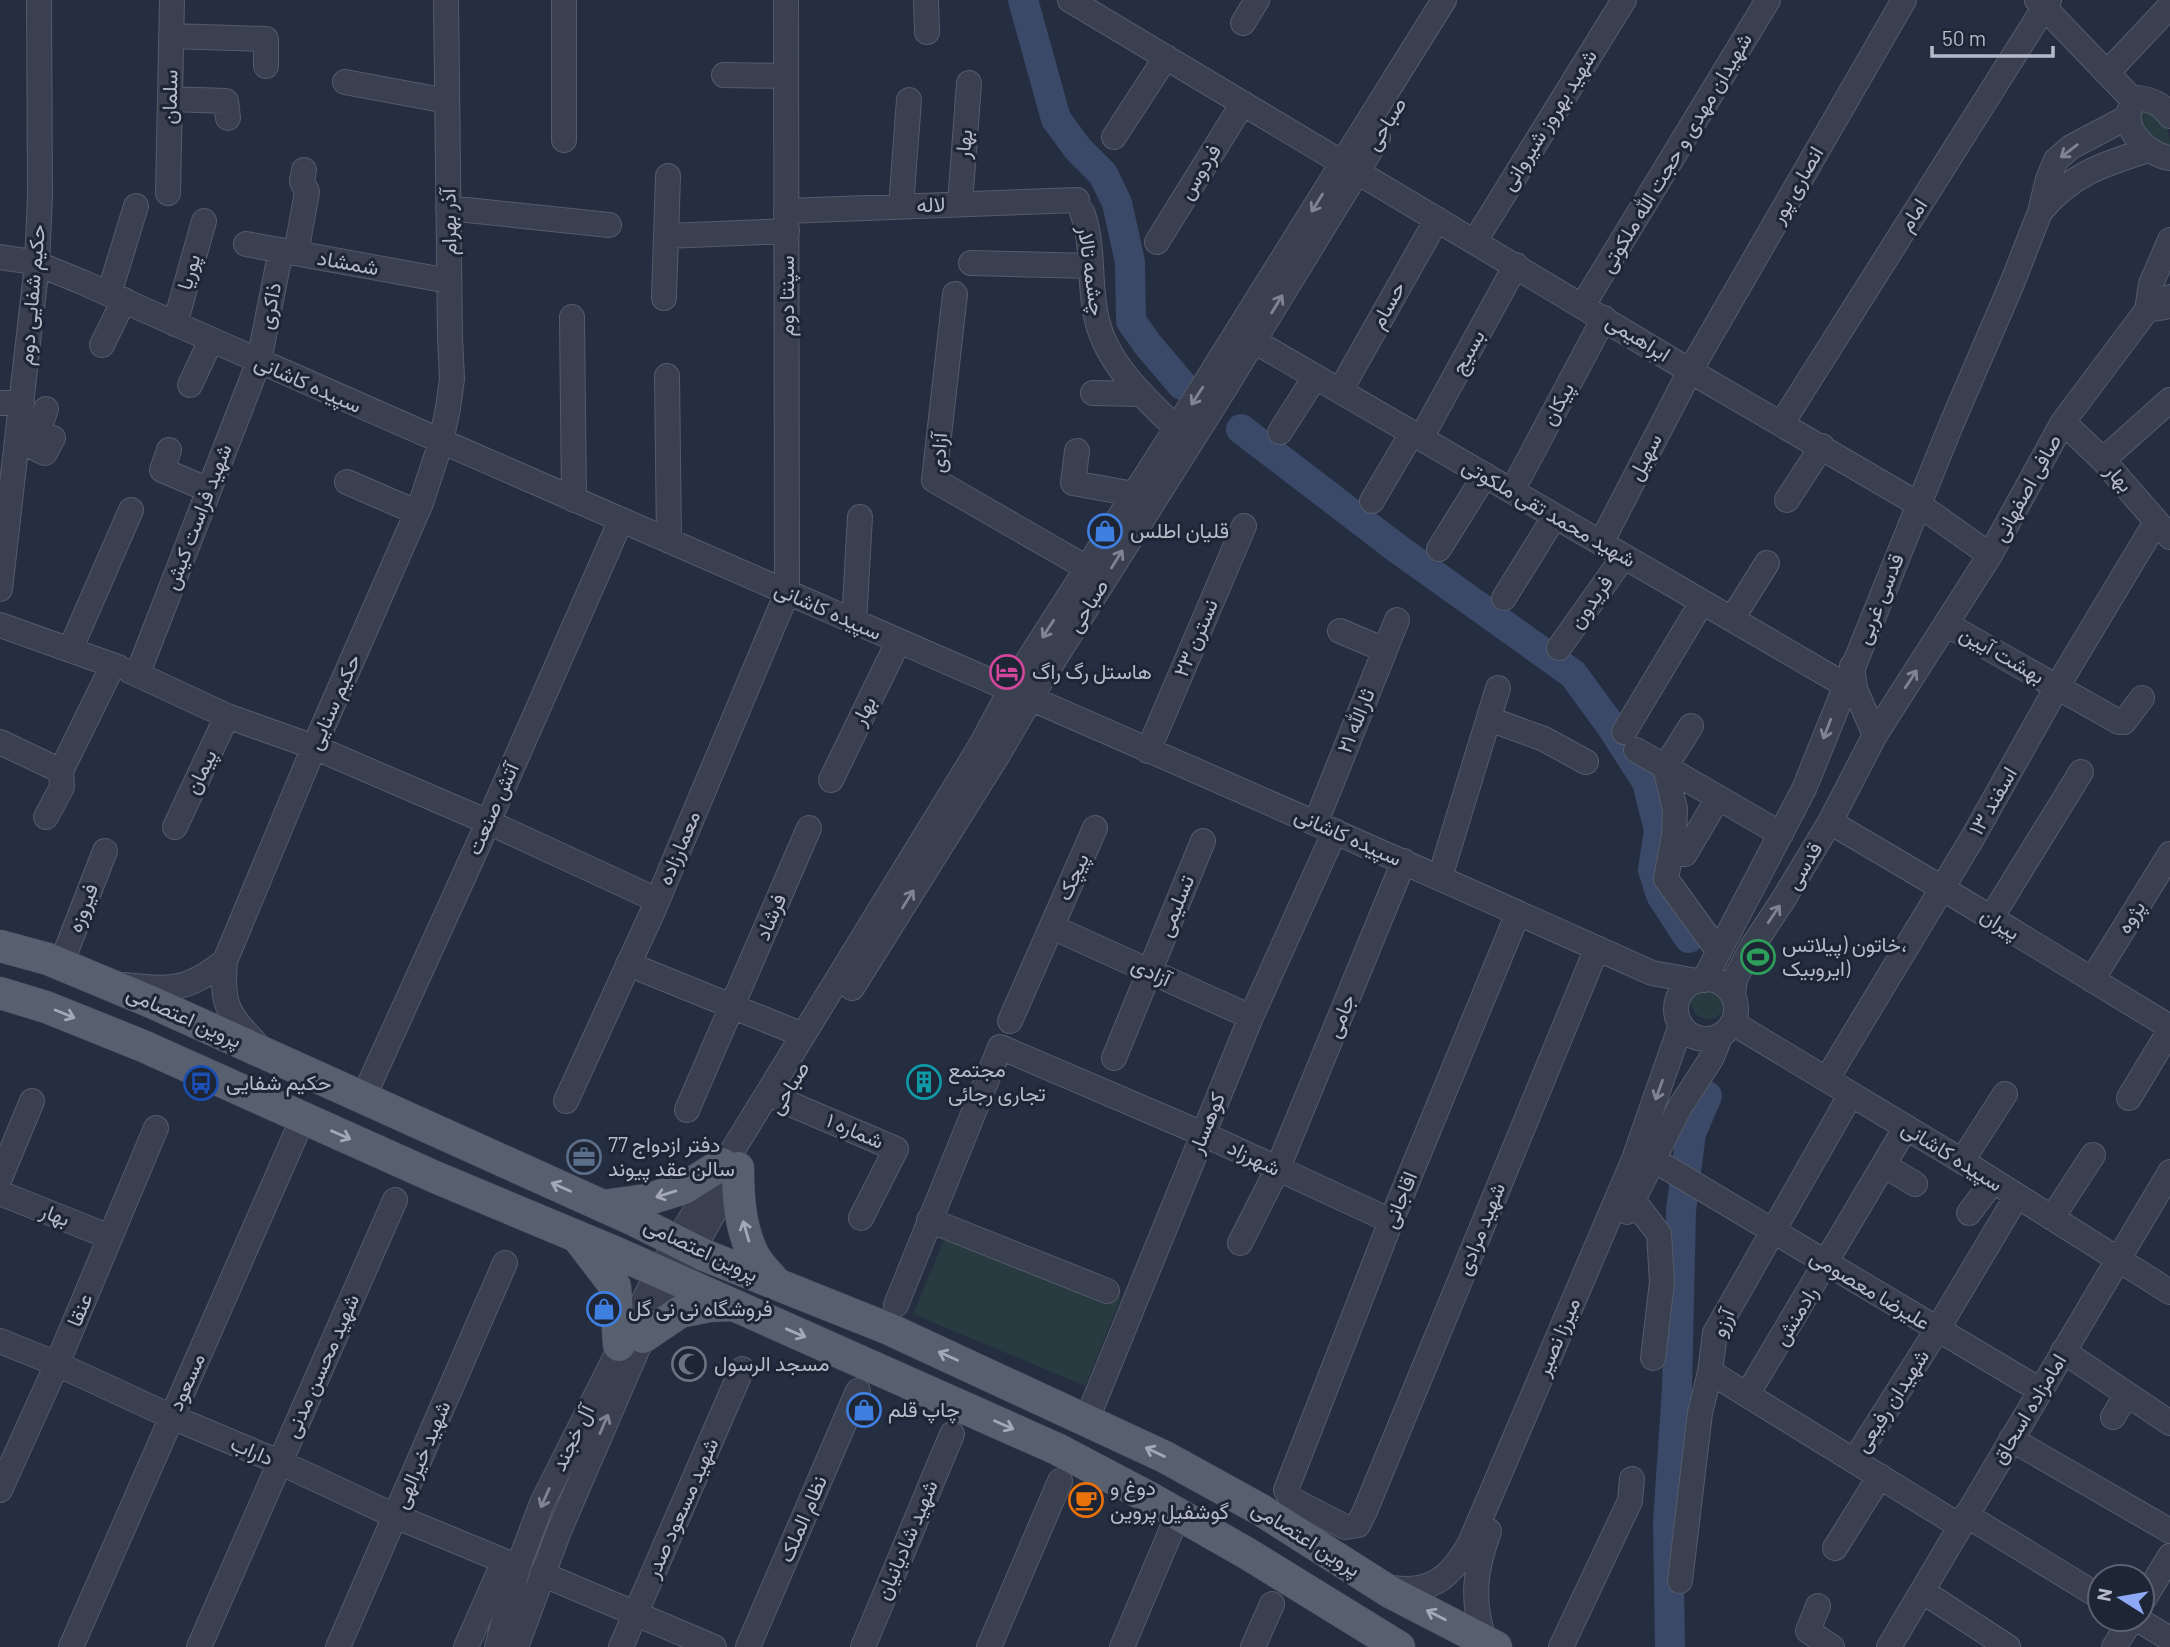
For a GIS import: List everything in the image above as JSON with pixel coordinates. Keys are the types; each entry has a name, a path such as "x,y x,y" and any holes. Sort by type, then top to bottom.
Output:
{"main road":[{"name":"پروین اعتصامی","path":"0,946 54,961 106,983 684,1245 889,1329 1087,1419 1165,1457 1261,1510 1380,1586 1490,1643"},
{"name":"پروین اعتصامی","path":"4,998 46,1007 143,1046 1057,1449 1248,1553 1388,1644"},
{"path":"603,1206 646,1200 684,1188 730,1166 754,1256 778,1285"},
{"path":"578,1237 615,1286 631,1341 680,1312 732,1305"}],"street":[{"name":"حکیم شفایی دوم","path":"0,589 13,428 37,264 40,195 39,0"},
{"name":"سلمان","path":"168,193 172,0"},
{"name":"آذر بهرام","path":"441,442 452,379 446,0"},
{"path":"564,0 564,140"},
{"name":"سپنتا دوم","path":"786,0 787,593"},
{"path":"926,0 927,32"},
{"name":"ابراهیمی","path":"1070,0 1594,311 1690,371 1822,446 1918,504 1990,555"},
{"path":"1243,23 1257,0"},
{"name":"صباحی","path":"684,1245 803,1035 981,745 1020,695 1254,341 1444,0"},
{"name":"صباحی","path":"730,1166 781,1100 999,753 1020,695 1087,568 1176,428 1463,0"},
{"name":"شهید بهروز شیروانی","path":"1475,241 1624,0"},
{"name":"شهیدان مهدی و حجت الله ملکوتی","path":"1594,311 1768,0"},
{"name":"انصاری پور","path":"1690,371 1904,0"},
{"path":"2043,2 2107,73 2131,109 2133,132 2163,158"},
{"name":"امام","path":"1782,423 2043,2"},
{"path":"2107,73 2170,6"},
{"path":"171,36 266,39 266,66"},
{"path":"1114,137 1166,57"},
{"path":"724,75 786,76"},
{"path":"345,82 447,101"},
{"name":"بهار","path":"960,204 969,83"},
{"path":"2131,109 2138,98 2150,100 2168,111"},
{"path":"170,99 226,101 228,118"},
{"path":"901,206 909,100"},
{"name":"فردوس","path":"1157,242 1242,103"},
{"name":"قدسی غربی","path":"1700,980 1719,951 1804,789 1918,504 1988,342 2040,212 2056,160 2071,147 2131,109"},
{"name":"قدسی غربی","path":"2040,212 2057,191 2082,174 2163,158"},
{"name":"ذاکری","path":"258,361 307,192 302,181 304,170"},
{"path":"664,298 668,176"},
{"path":"102,345 116,297 136,206"},
{"name":"لاله","path":"666,236 901,206 1079,206"},
{"name":"چشمه تالار","path":"1079,206 1091,266 1097,320 1109,350 1141,394 1176,428"},
{"path":"449,208 609,226"},
{"name":"حسام","path":"1340,391 1437,219"},
{"name":"پوریا","path":"175,324 204,220"},
{"name":"صافی اصفهانی","path":"1875,735 1990,555 2063,422 2147,310 2151,284 2170,240"},
{"name":"شمشاد","path":"246,244 449,281"},
{"name":"سپیده کاشانی","path":"0,257 37,264 116,297 441,442 1404,861 1652,973 1700,980"},
{"path":"971,262 1091,266"},
{"name":"بسیج","path":"1372,500 1416,436 1516,265"},
{"name":"آزادی","path":"955,295 934,480 1087,568"},
{"path":"2147,310 2165,307 2170,296"},
{"name":"پیکان","path":"1512,491 1594,311"},
{"path":"572,317 574,500"},
{"path":"190,386 211,340"},
{"name":"شهید محمد تقی ملکوتی","path":"1254,341 1732,619 1849,675"},
{"name":"شهید فراست کیش","path":"46,817 62,786 61,771 125,669 209,490 258,361"},
{"name":"سهیل","path":"1601,543 1690,371"},
{"path":"667,376 669,541"},
{"path":"1280,432 1315,377"},
{"path":"1093,393 1141,394"},
{"path":"2103,460 2170,400"},
{"path":"13,428 40,426 46,410"},
{"name":"بهار","path":"2063,422 2103,460 2163,529"},
{"path":"13,428 45,453 53,438"},
{"name":"حکیم سنایی","path":"225,961 416,512 441,442"},
{"path":"1787,500 1822,446"},
{"path":"169,450 162,470 209,490"},
{"path":"1077,451 1073,483 1134,494"},
{"path":"1439,549 1485,475"},
{"path":"347,482 416,512"},
{"path":"70,650 131,510"},
{"path":"1504,598 1555,516"},
{"path":"854,622 860,517"},
{"name":"آتش صنعت","path":"363,1098 621,520"},
{"name":"نسترن ۲۳","path":"1148,751 1244,526"},
{"name":"اسفند ۱۳","path":"1827,1079 1942,888 2057,687 2163,529"},
{"name":"فریدون","path":"1559,648 1624,556"},
{"path":"1732,619 1767,563"},
{"name":"معمارزاده","path":"566,1101 657,900 787,593"},
{"path":"1702,602 1630,741 1665,767 1781,834"},
{"name":"ثارالله ۲۱","path":"1325,827 1397,620"},
{"name":"بهشت آیین","path":"1946,624 2119,722 2124,722 2142,698"},
{"path":"0,625 125,669 227,716 314,747 488,822 657,900"},
{"path":"1340,631 1385,650"},
{"name":"بهار","path":"831,780 898,642"},
{"path":"1849,675 1875,735"},
{"path":"1440,877 1498,688"},
{"name":"پیمان","path":"175,827 227,716"},
{"path":"1489,719 1544,740 1586,762"},
{"path":"1691,726 1665,767 1675,809 1666,879 1719,951"},
{"name":"قدسی","path":"1732,995 1735,979 1752,947 1829,822 1875,735"},
{"path":"0,742 61,771"},
{"path":"1991,918 2081,772"},
{"path":"1671,853 1685,855 1718,798"},
{"name":"پیران","path":"1829,822 1942,888 2170,1029"},
{"name":"کوهسار","path":"1087,1419 1251,1017 1325,827"},
{"name":"فرشاد","path":"687,1110 809,828"},
{"name":"پیچک","path":"1010,1021 1095,828"},
{"name":"تسلیمی","path":"1114,1058 1203,841"},
{"name":"فیروزه","path":"54,961 105,851"},
{"name":"پژوه","path":"2092,980 2170,854"},
{"name":"جامی","path":"1240,1243 1277,1170 1404,861"},
{"name":"اقاجانی","path":"1286,1490 1391,1221 1518,913"},
{"name":"آزادی","path":"1052,927 1251,1017"},
{"path":"0,931 54,961"},
{"name":"شهید مرادی","path":"1286,1490 1291,1499 1345,1527 1358,1525 1597,948"},
{"path":"106,983 150,988 181,987 204,978 225,961"},
{"path":"225,961 223,988 227,1007 265,1054"},
{"path":"628,964 803,1035"},
{"path":"1652,973 1678,1018 1688,1034 1710,1039 1727,1029 1735,1004 1732,995 1721,983 1700,980 1684,989 1680,995 1678,1018"},
{"name":"میرزا نصیر","path":"1380,1586 1407,1591 1444,1579 1477,1546 1633,1200 1645,1165 1678,1018"},
{"name":"سپیده کاشانی","path":"1727,1029 1827,1079 2170,1292"},
{"name":"میرزا نصیر","path":"1490,1643 1477,1618 1477,1546 1645,1165 1727,1029"},
{"path":"2129,1098 2170,1029"},
{"name":"شهرزاد","path":"929,1220 1000,1047 1203,1133 1277,1170 1391,1221"},
{"name":"آرزو","path":"1680,1581 1700,1413 1710,1372 1715,1333 1851,1094"},
{"path":"1962,1161 2005,1094"},
{"name":"شماره ۱","path":"781,1100 896,1149 861,1219"},
{"path":"0,1178 32,1101"},
{"name":"مسعود","path":"71,1647 303,1118"},
{"name":"رادمنش","path":"1747,1395 1906,1127"},
{"name":"عنقا","path":"0,1490 57,1364 156,1128"},
{"path":"2052,1218 2093,1155"},
{"name":"علیرضا معصومی","path":"1645,1165 1701,1189 2040,1390"},
{"path":"1884,1165 1915,1184"},
{"name":"امامزاده اسحاق","path":"1889,1647 2170,1172"},
{"path":"1969,1213 1993,1181"},
{"name":"بهار","path":"0,1193 110,1237"},
{"name":"شهیدان رفیعی","path":"1854,1461 2017,1196"},
{"name":"شهید محسن مدنی","path":"199,1647 395,1200"},
{"path":"1633,1200 1659,1234 1662,1282 1653,1357"},
{"path":"896,1305 929,1220 1107,1292"},
{"name":"آل خجند","path":"497,1647 519,1564 542,1503 684,1245"},
{"name":"شهید خیرالهی","path":"338,1647 505,1263"},
{"name":"داراب","path":"0,1340 396,1516 504,1561 466,1647"},
{"name":"آل خجند","path":"516,1647 542,1574 611,1406 631,1341"},
{"path":"2063,1351 2170,1423"},
{"name":"شهید مسعود صدر","path":"621,1647 742,1369"},
{"path":"1710,1372 1854,1461 2086,1589"},
{"name":"نظام الملک","path":"748,1647 858,1391"},
{"path":"2113,1417 2127,1394"},
{"name":"شهید شادیانیان","path":"863,1647 952,1434"},
{"path":"2011,1439 2170,1531"},
{"path":"1835,1548 1880,1476"},
{"path":"1561,1647 1630,1501 1632,1479"},
{"path":"989,1647 1059,1481"},
{"path":"1122,1647 1171,1531 1181,1515"},
{"path":"2156,1579 2170,1556"},
{"path":"542,1574 714,1647"},
{"path":"1922,1591 1996,1644"},
{"path":"1254,1647 1272,1604"},
{"path":"1818,1606 1808,1630 1832,1647"}],"shaded area":[{"path":"2147,105 2167,127 2170,145 2163,150 2146,138 2135,112"},
{"path":"1708,985 1720,990 1725,1002 1720,1014 1708,1019 1696,1014 1691,1002 1696,990"},
{"path":"950,1226 1121,1298 1085,1386 913,1314"}],"waterway":[{"path":"1023,0 1056,119 1078,149 1103,174 1117,203 1130,262 1131,321 1182,385"},
{"path":"1241,429 1398,549 1573,674 1647,782 1659,830 1653,870 1661,895 1689,938"},
{"path":"1670,1647 1668,1521 1677,1389 1681,1211 1691,1133 1707,1096"}],"place":[{"name":"قلیان اطلس","path":"1105,531"},
{"name":"هاستل رگ راگ","path":"1007,672"},
{"name":"خاتون (پیلاتس، ایروبیک)","path":"1758,957"},
{"name":"مجتمع تجاری رجائی","path":"924,1082"},
{"name":"حکیم شفایی","path":"201,1083"},
{"name":"دفتر ازدواج 77 سالن عقد پیوند","path":"584,1157"},
{"name":"فروشگاه نی نی گل","path":"604,1309"},
{"name":"مسجد الرسول","path":"689,1364"},
{"name":"چاپ قلم","path":"864,1410"},
{"name":"دوغ و گوشفیل پروین","path":"1086,1500"}]}
